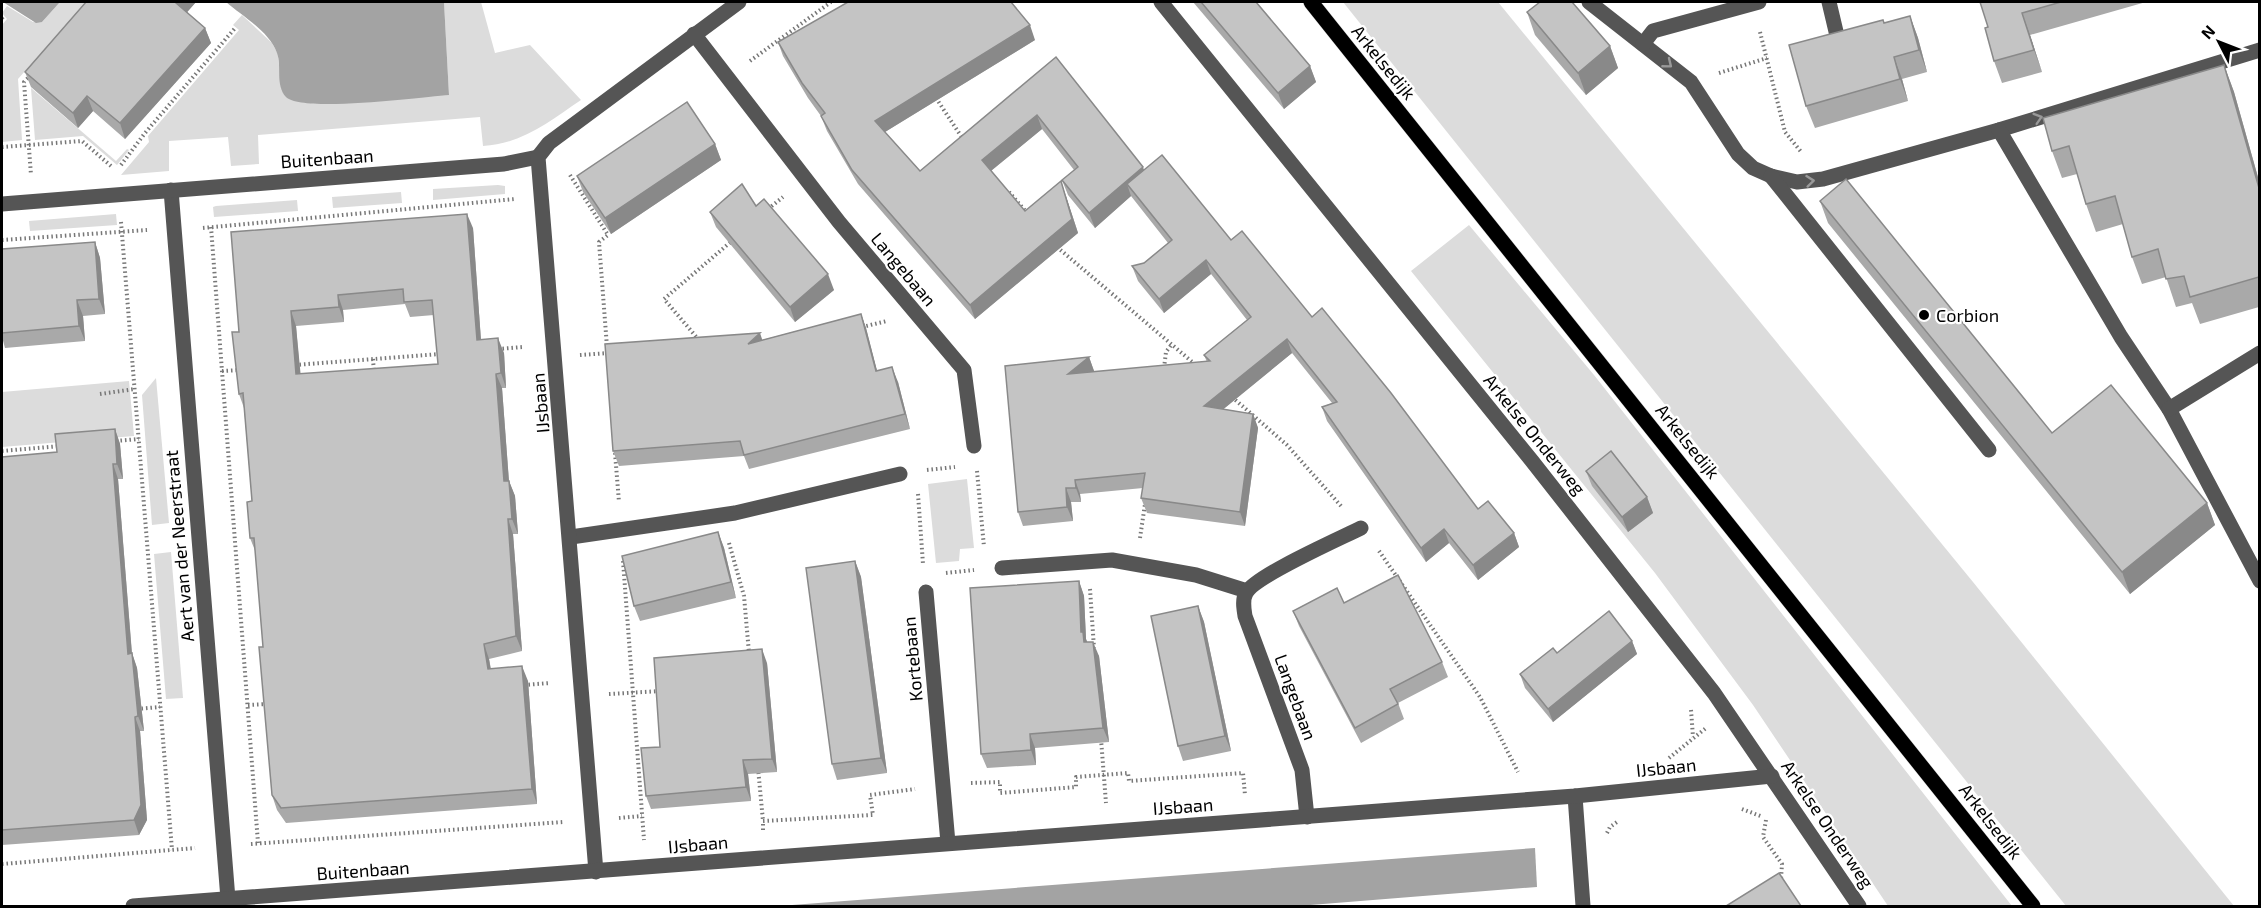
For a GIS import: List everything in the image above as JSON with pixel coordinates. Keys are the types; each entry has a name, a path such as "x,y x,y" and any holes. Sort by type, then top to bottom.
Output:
{"main road":[{"name":"Arkelsedijk","path":"1311,2 2033,906"}],"street":[{"path":"538,157 549,143 738,2"},
{"name":"Arkelse Onderweg","path":"1161,2 1532,460 1728,713 1859,906"},
{"path":"1589,2 1691,82 1738,154 1753,168 1771,176 1797,182 1823,179 1999,130 2259,50"},
{"path":"1643,44 1653,31 1755,2"},
{"path":"1829,2 1838,40"},
{"name":"Langebaan","path":"694,34 805,178 964,370 974,446"},
{"path":"1999,130 2121,337 2169,409 2259,581"},
{"name":"Buitenbaan","path":"2,204 504,164 538,157"},
{"name":"IJsbaan","path":"538,157 571,537 596,872 1575,796 1772,776"},
{"path":"1771,176 1989,450"},
{"name":"Aert van der Neerstraat","path":"171,190 197,532 225,846 237,901"},
{"path":"2169,409 2259,353"},
{"path":"571,537 720,515 900,474"},
{"path":"1002,568 1088,562 1137,563 1214,579 1246,591 1264,578 1360,528"},
{"name":"Langebaan","path":"1246,591 1245,616 1302,770 1307,817"},
{"name":"Kortebaan","path":"926,592 948,843"},
{"path":"1575,796 1583,906"},
{"name":"Buitenbaan","path":"133,906 237,901 596,872"}],"path":[{"path":"728,78 831,2"},
{"path":"1755,2 1785,132 1823,179"},
{"path":"2,147 82,141 116,171 145,133 236,27"},
{"path":"32,73 24,82 33,201"},
{"path":"931,90 954,129 969,146"},
{"path":"549,143 608,235 599,242 608,365"},
{"path":"761,216 805,178"},
{"path":"1006,189 1029,215"},
{"path":"119,195 172,850"},
{"path":"2,240 122,230 174,230 542,198"},
{"path":"212,227 258,843"},
{"path":"697,349 699,339 664,299 734,239"},
{"path":"1052,241 1198,368"},
{"path":"858,328 916,314"},
{"path":"1163,375 1166,352 1172,344"},
{"path":"488,350 523,347"},
{"path":"556,357 619,352"},
{"path":"292,366 442,354"},
{"path":"373,359 375,383"},
{"path":"222,371 245,369"},
{"path":"100,394 135,389"},
{"path":"1225,391 1287,445 1390,564 1480,697 1521,778"},
{"path":"105,442 139,439"},
{"path":"2,451 70,445"},
{"path":"974,446 986,569"},
{"path":"615,447 646,868"},
{"path":"900,474 977,465"},
{"name":"Kortebaan","path":"916,471 926,592"},
{"path":"1137,563 1147,492"},
{"path":"720,515 744,596 750,663"},
{"path":"1088,562 1095,657"},
{"path":"924,576 1002,568"},
{"path":"515,686 550,683"},
{"path":"583,696 665,691"},
{"path":"248,705 271,703"},
{"path":"126,710 160,707"},
{"path":"1666,760 1728,713"},
{"path":"1101,728 1108,831"},
{"path":"758,765 765,858"},
{"path":"763,821 873,815 870,795 942,785 1000,782 1000,793 1076,787 1076,777 1128,773 1129,781 1244,773 1245,799"},
{"path":"2,864 642,816"}],"shaded area":[{"path":"3,2 60,2 42,22 36,23"},
{"path":"60,2 85,2 18,79 22,140 2,142 2,25 7,19 2,13 7,6 33,22 42,22"},
{"path":"226,2 444,2 449,95 337,104 296,102 286,97 283,92 277,53 273,45 262,31"},
{"path":"444,2 481,2 495,53 530,45 581,100 535,130 497,144 483,146 480,117 258,135 259,164 231,166 228,137 169,141 169,171 121,175 149,142 148,136 239,30 233,25 242,15 272,43 278,54 281,89 449,95"},
{"path":"1343,2 1498,2 1973,582 2234,906 2066,906"},
{"path":"31,88 116,161 127,149 129,150 117,165 83,136 35,140"},
{"path":"505,186 505,194 433,200 433,189"},
{"path":"401,192 402,203 333,208 332,197"},
{"path":"297,200 298,211 214,217 213,207 216,206"},
{"path":"116,214 117,225 30,231 29,221"},
{"path":"1469,225 1594,375 2012,906 1888,906 1753,705 1655,573 1411,271"},
{"path":"156,378 169,523 152,525 142,395"},
{"path":"129,381 134,436 2,447 2,392"},
{"path":"967,479 974,548 960,549 959,561 936,563 928,484"},
{"path":"171,552 183,698 166,699 154,554"},
{"path":"1535,848 1537,887 1298,906 779,906"}],"building":[{"path":"86,2 177,2 205,28 120,123 87,96 73,113 25,72"},
{"path":"848,2 1011,2 1030,25 875,121 920,171 1056,57 1143,167 1089,213 1062,180 1078,167 1037,115 982,160 1025,211 1061,181 1072,219 970,305 852,170 821,116 825,113 802,83 778,42"},
{"path":"1201,2 1256,2 1310,66 1278,93"},
{"path":"1540,2 1572,2 1610,46 1578,73 1527,12"},
{"path":"1980,2 2061,2 2022,13 2034,50 1994,61 1985,28 1988,27"},
{"path":"1910,16 1919,50 1894,57 1900,79 1806,106 1789,45 1883,20 1884,23"},
{"path":"2224,65 2259,188 2259,277 2190,297 2184,276 2166,279 2158,249 2132,257 2115,196 2086,204 2069,146 2052,151 2043,118"},
{"path":"687,102 715,144 605,218 577,176"},
{"path":"1162,155 1231,240 1242,231 1312,317 1322,308 1391,393 1478,509 1488,501 1514,533 1473,565 1444,529 1421,548 1322,407 1337,402 1287,339 1204,406 1253,414 1240,512 1141,498 1145,473 1075,480 1076,488 1066,488 1067,507 1018,512 1005,366 1089,357 1068,374 1210,361 1204,355 1251,317 1206,260 1159,299 1132,266 1144,263 1172,240 1127,184"},
{"name":"Corbion","path":"1846,179 2052,433 2111,385 2207,503 2122,572 1820,201"},
{"path":"742,184 756,206 764,199 828,274 790,307 710,212"},
{"path":"467,214 477,340 498,338 501,373 496,374 504,481 509,481 512,519 508,519 516,636 484,644 488,669 522,666 532,789 281,808 272,795 259,647 263,647 254,538 250,538 247,502 252,501 243,393 239,394 232,332 239,332 231,232","holes":["403,289 404,302 432,300 438,364 296,374 291,311 339,307 338,295"]},
{"path":"95,242 99,299 77,300 79,326 2,333 2,249"},
{"path":"861,314 876,371 892,367 905,414 744,455 740,441 613,451 605,344 760,333 748,344"},
{"path":"115,429 117,464 113,464 128,654 132,653 138,716 135,717 141,805 134,820 2,830 2,457 57,452 55,434"},
{"path":"1611,451 1647,497 1622,517 1586,471"},
{"path":"718,532 731,582 634,606 622,556"},
{"path":"855,561 881,758 832,764 806,568"},
{"path":"1398,575 1442,662 1390,689 1398,704 1355,728 1293,611 1337,588 1344,603"},
{"path":"1079,581 1081,632 1083,632 1084,642 1093,642 1103,728 1030,734 1031,750 981,754 970,588"},
{"path":"1198,606 1225,736 1178,746 1151,616"},
{"path":"1609,611 1632,641 1548,709 1520,674 1553,648 1557,653"},
{"path":"762,649 772,759 743,760 746,787 646,796 641,748 660,747 654,658"},
{"path":"1779,873 1801,906 1726,906"}],"place":[{"name":"Corbion","path":"1924,315"}]}
